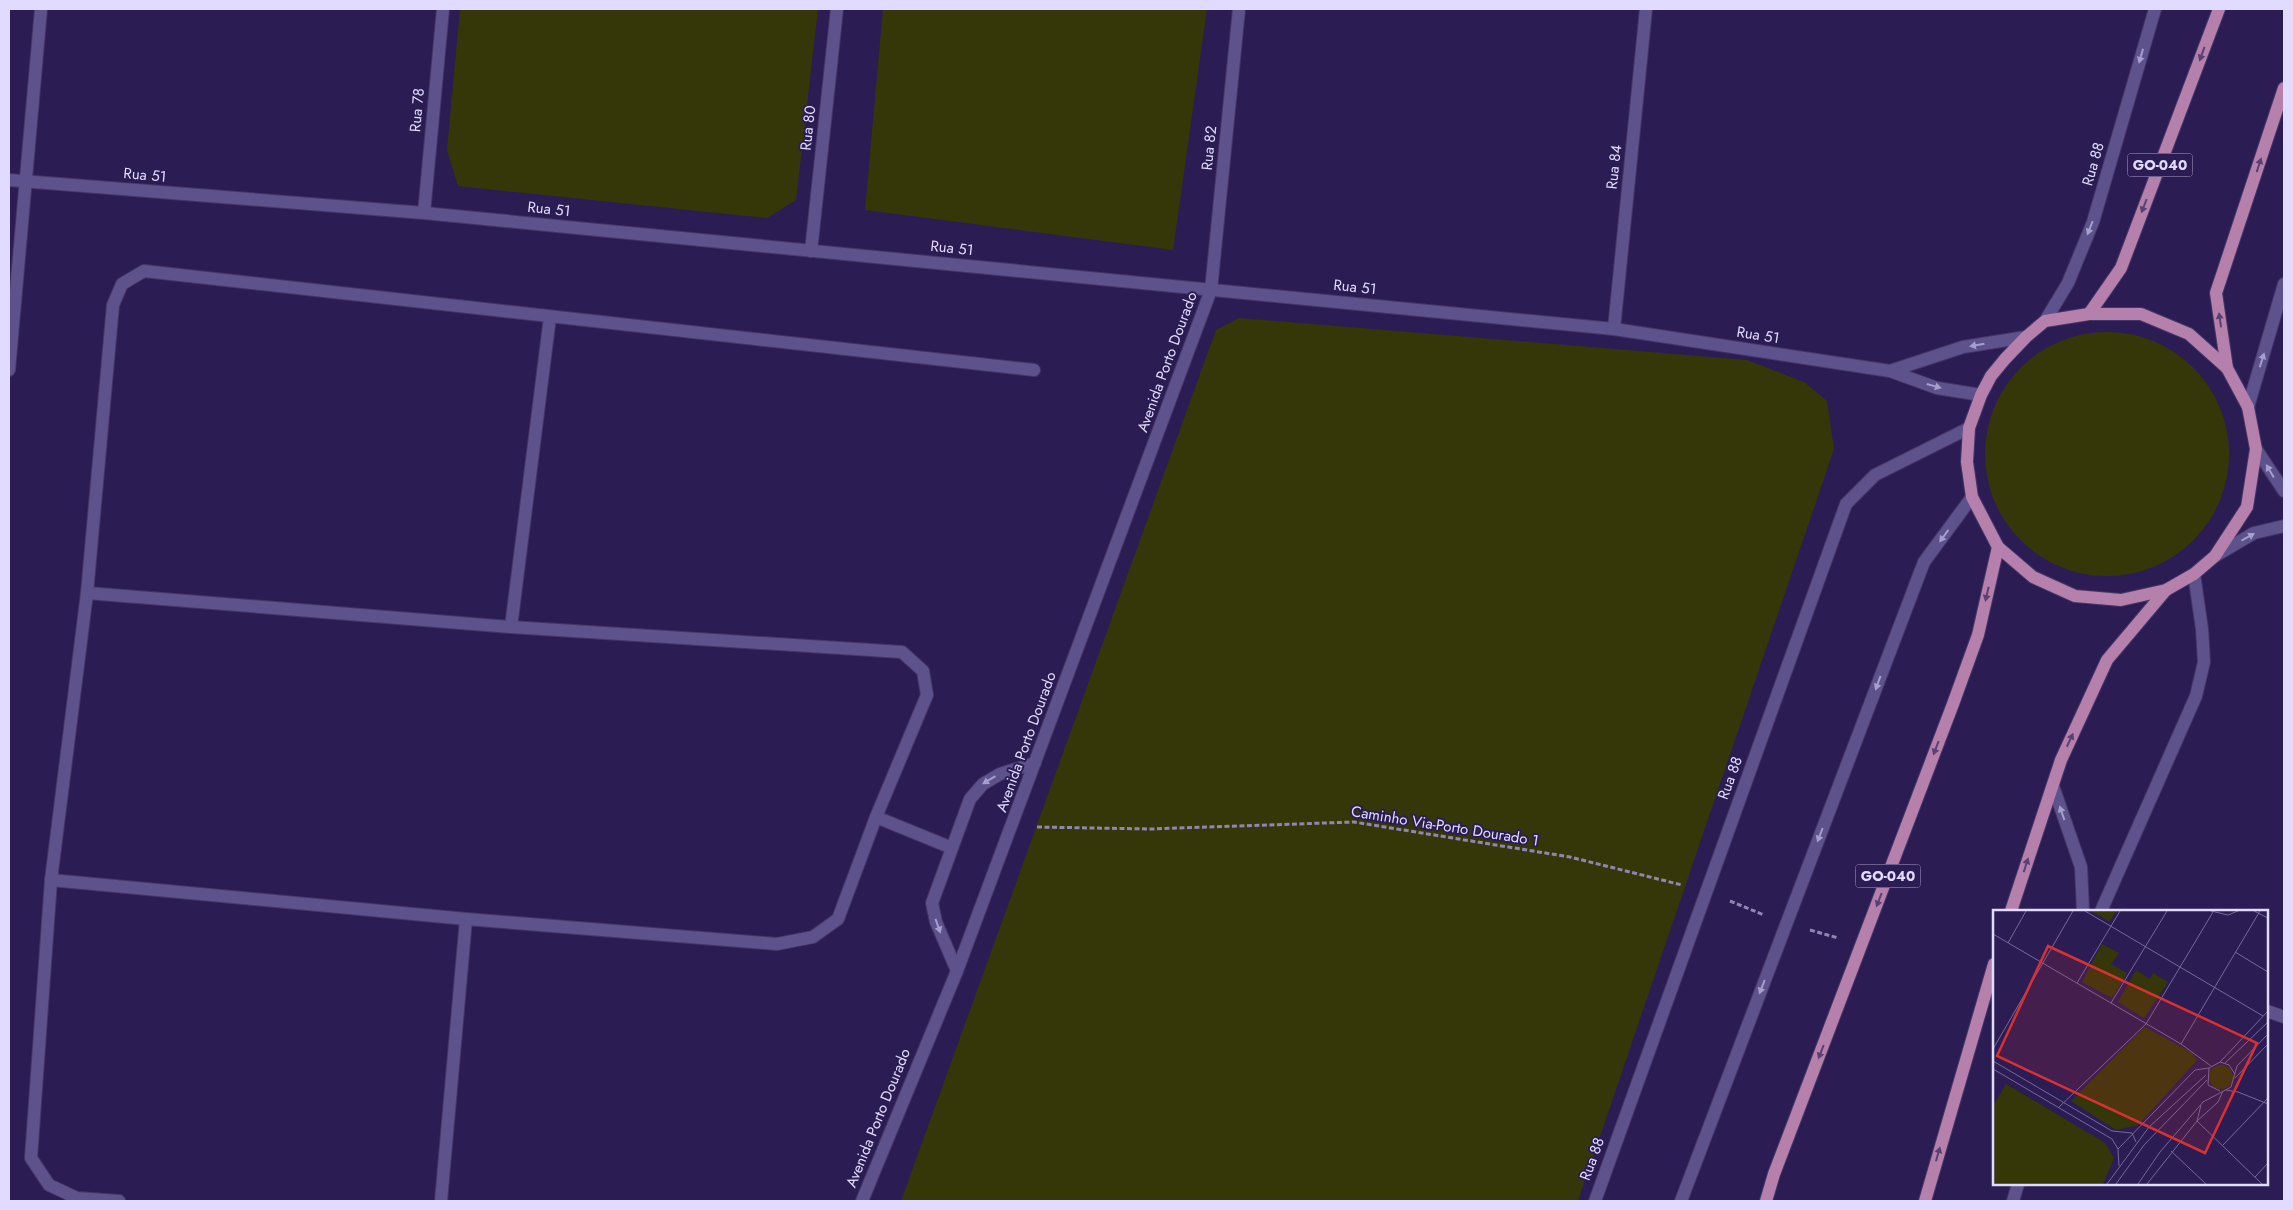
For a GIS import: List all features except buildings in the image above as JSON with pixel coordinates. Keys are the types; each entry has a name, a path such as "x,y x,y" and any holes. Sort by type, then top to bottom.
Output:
{"main road":[{"name":"GO-040","path":"2089,314 2121,268 2219,9"},
{"path":"2227,368 2216,293 2284,88"},
{"path":"2089,314 2141,314 2189,334 2227,368 2248,407 2256,449 2246,507 2215,556 2194,574 2166,590 2121,600 2075,596 2033,578 1998,547 1972,496 1967,462 1969,428 1981,395 1991,376 2026,337 2045,321 2089,314"},
{"name":"GO-040","path":"1766,1201 1774,1174 1975,643 1998,547"},
{"path":"2011,910 2061,760 2107,660 2166,590"},
{"path":"1926,1201 1993,967"}],"street":[{"path":"9,370 41,9"},
{"name":"Rua 78","path":"424,214 443,9"},
{"name":"Rua 80","path":"811,251 837,9"},
{"name":"Rua 82","path":"1211,290 1240,9"},
{"name":"Rua 84","path":"1614,329 1646,9"},
{"name":"Rua 88","path":"2045,321 2068,283 2093,222 2155,9"},
{"name":"Rua 51","path":"9,180 424,214 1614,329 1890,371 1937,388 1981,395"},
{"path":"119,1201 77,1198 50,1185 31,1158 51,880 87,592 112,305 122,284 144,271 1034,370"},
{"path":"2248,407 2284,284"},
{"name":"Avenida Porto Dourado","path":"862,1201 957,971 1211,290"},
{"path":"511,627 550,316"},
{"name":"Rua 51","path":"1890,371 1963,347 2026,337"},
{"name":"Rua 88","path":"1594,1201 1846,504 1875,475 1969,428"},
{"path":"2256,449 2284,491"},
{"path":"1681,1201 1924,562 1972,496"},
{"path":"2215,556 2254,533 2284,526"},
{"path":"2101,910 2196,696 2204,662 2202,629 2194,574"},
{"path":"51,880 466,919 777,944 813,937 838,919 876,817 927,695 923,672 902,652 511,627 87,592"},
{"path":"957,971 936,922 932,903 970,800 983,784 1000,774 1035,763"},
{"path":"2052,786 2081,867 2083,910"},
{"path":"876,817 952,848"},
{"path":"441,1201 466,919"},
{"path":"2268,1011 2284,1017"},
{"path":"2014,1201 2018,1185"}],"path":[{"name":"Caminho Via-Porto Dourado 1","path":"1011,827 1151,829 1354,822 1570,857 1706,892 1786,924 1861,945"}],"shaded area":[{"path":"460,9 818,9 796,200 767,218 458,186 447,150"},
{"path":"883,9 1207,9 1173,250 865,210"},
{"path":"1239,318 1747,360 1804,382 1827,401 1834,449 1578,1201 901,1201 1216,330"},
{"path":"2107,332 2131,334 2154,341 2175,353 2193,368 2208,386 2220,407 2227,430 2229,454 2227,478 2220,501 2208,522 2193,540 2175,555 2154,567 2131,574 2107,576 2083,574 2060,567 2039,555 2021,540 2006,522 1994,501 1987,478 1985,454 1987,430 1994,407 2006,386 2021,368 2039,353 2060,341 2083,334"}]}
